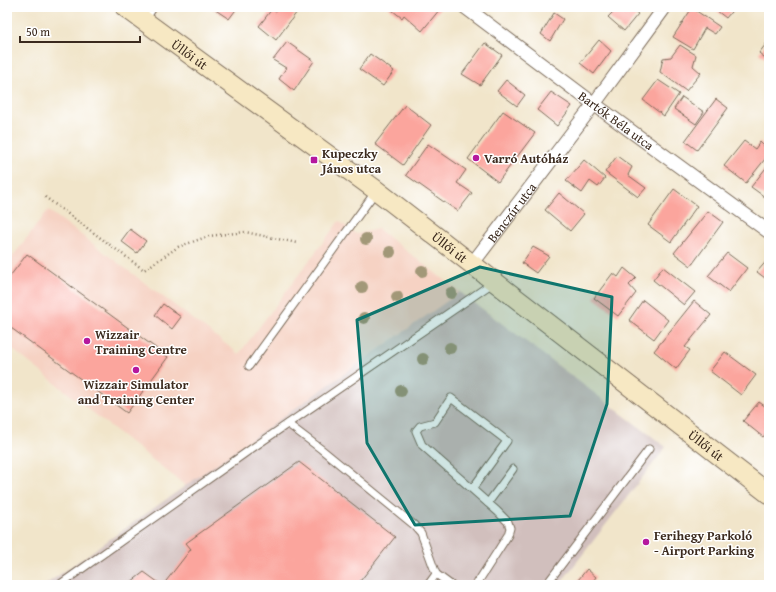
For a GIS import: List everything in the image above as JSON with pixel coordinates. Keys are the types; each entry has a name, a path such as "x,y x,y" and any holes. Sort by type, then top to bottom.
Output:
{"main road":[{"name":"Üllői út","path":"125,7 146,13 769,494"}],"street":[{"name":"Bartók Béla utca","path":"466,7 594,104 769,232"},
{"name":"Benczúr utca","path":"472,264 594,104 665,7"}],"lane":[{"path":"249,366 376,190"},
{"path":"59,585 288,424 494,282"},
{"path":"472,489 507,441 451,398 435,422 420,426 416,431 422,445 472,489 488,503 508,522 510,528 508,535 476,585"},
{"path":"288,424 414,525 421,533 436,574 451,585"},
{"path":"546,585 649,449"},
{"path":"488,503 512,469"},
{"path":"428,585 436,574"}],"path":[{"path":"45,197 144,270 178,247 210,236 245,232 297,243"}],"highlighted area":[{"path":"480,267 612,297 607,404 570,516 415,525 367,443 357,320"}],"shaded area":[{"path":"48,210 239,354 339,221 356,234 378,229 460,292 186,486 7,345 7,264"},
{"path":"460,292 666,447 559,585 45,585"}],"building":[{"path":"211,7 238,7 229,19"},
{"path":"279,7 289,7 297,12 276,40 259,26 272,9 276,12"},
{"path":"388,7 438,7 440,9 422,31 404,15 402,18"},
{"path":"618,7 630,7 638,14 624,31 608,17"},
{"path":"712,7 735,7 726,18"},
{"path":"692,8 720,27 715,34 705,28 693,49 673,37"},
{"path":"554,13 563,19 550,41 541,34"},
{"path":"599,40 611,51 594,74 580,63"},
{"path":"769,40 769,61 759,53"},
{"path":"287,42 314,61 294,91 279,79 286,68 273,60"},
{"path":"485,43 502,55 480,85 462,74"},
{"path":"680,45 696,55 693,66 701,73 686,91 660,72 663,58 671,57"},
{"path":"370,54 394,71 383,86 359,69"},
{"path":"506,80 525,95 517,106 497,91"},
{"path":"658,80 679,94 664,116 643,100"},
{"path":"551,92 572,106 557,126 537,110"},
{"path":"682,97 704,112 696,124 674,109"},
{"path":"716,99 728,108 697,150 685,141"},
{"path":"405,105 431,125 403,165 375,144"},
{"path":"503,111 535,133 498,182 468,159"},
{"path":"744,141 755,149 760,142 769,151 769,154 746,183 724,166"},
{"path":"428,144 466,170 457,183 472,193 458,211 406,175"},
{"path":"617,156 632,167 628,175 646,188 638,197 605,172"},
{"path":"584,160 605,178 598,187 590,181 582,193 566,181"},
{"path":"769,164 769,200 751,187"},
{"path":"674,189 697,206 671,242 648,225"},
{"path":"559,193 584,214 570,231 545,210"},
{"path":"708,211 723,222 691,266 674,253"},
{"path":"130,229 146,241 137,253 121,241"},
{"path":"533,247 549,256 536,273 522,263"},
{"path":"727,253 747,268 729,292 708,276"},
{"name":"Wizzair Training Centre","path":"27,254 168,357 127,413 7,325 7,280"},
{"path":"769,258 769,281 757,272"},
{"path":"663,267 695,292 684,305 653,280"},
{"path":"624,268 636,278 629,285 636,293 618,316 594,298 613,273 618,277"},
{"path":"643,300 668,320 654,339 629,320"},
{"path":"694,301 711,315 685,347 690,350 676,369 654,351"},
{"path":"163,304 181,317 172,329 155,315"},
{"path":"725,352 756,375 741,395 710,371"},
{"path":"759,402 769,409 769,430 763,437 743,421"},
{"path":"299,462 395,537 357,585 163,585 191,549 186,543"},
{"path":"587,569 596,577 590,585 574,585"},
{"path":"144,572 162,585 127,585"}],"place":[{"name":"Varró Autóház","path":"476,158"},
{"name":"Kupeczky János utca","path":"314,160"},
{"name":"Wizzair Training Centre","path":"87,341"},
{"name":"Wizzair Simulator and Training Center","path":"136,370"},
{"name":"Ferihegy Parkoló - Airport Parking","path":"646,542"}]}
